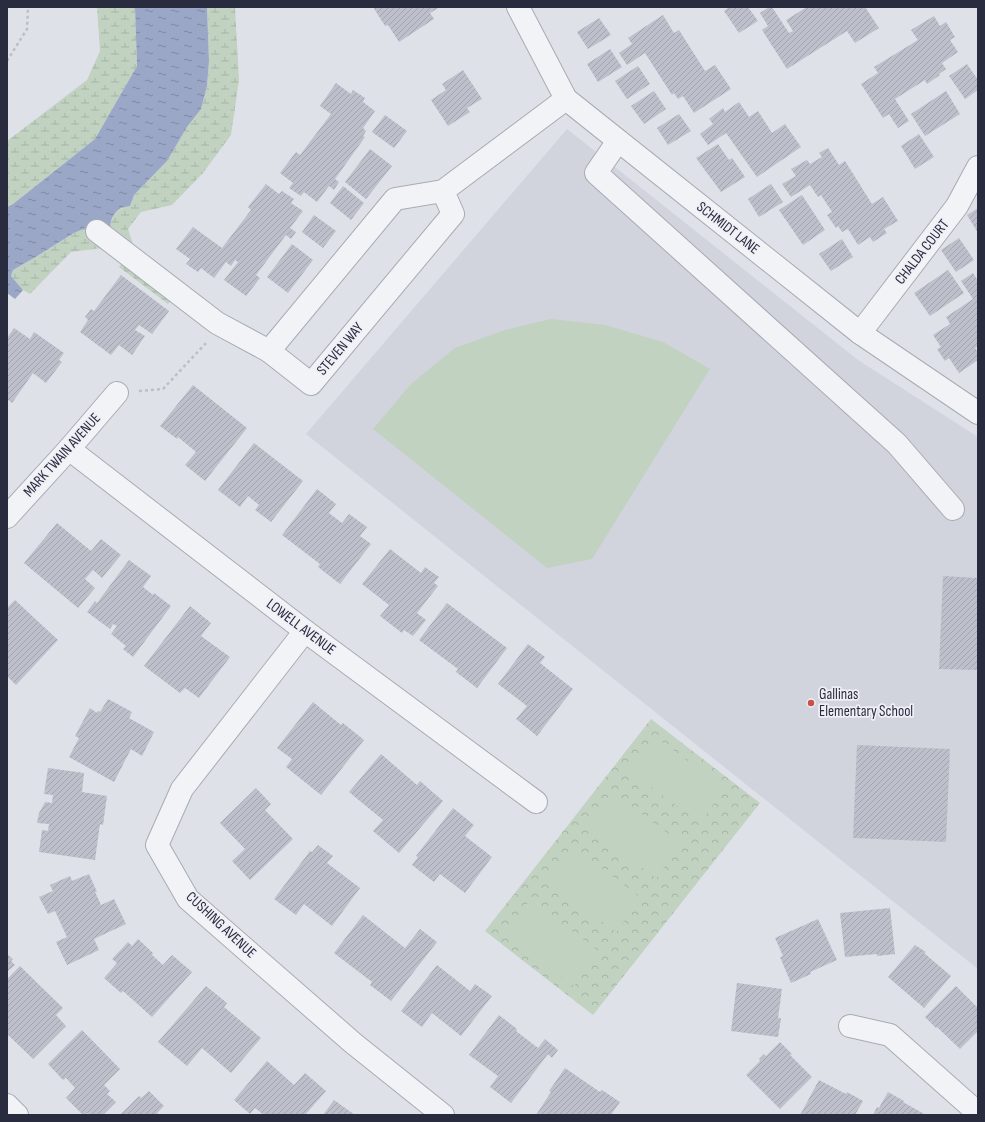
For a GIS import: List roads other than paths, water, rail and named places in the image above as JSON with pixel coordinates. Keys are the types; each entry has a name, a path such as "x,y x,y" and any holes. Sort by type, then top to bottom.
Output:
{"street":[{"name":"SCHMIDT LANE","path":"518,7 566,99 860,333 978,413"},
{"path":"97,231 217,324 268,351 395,199 443,191 566,99"},
{"path":"618,141 596,173 897,444 953,509"},
{"name":"CHALDA COURT","path":"860,333 957,206 978,167"},
{"name":"STEVEN WAY","path":"268,351 311,384 453,214 443,191"},
{"name":"MARK TWAIN AVENUE","path":"7,516 69,449 117,393"},
{"name":"LOWELL AVENUE","path":"69,449 305,631 536,802"},
{"name":"CUSHING AVENUE","path":"305,631 182,789 157,845 188,899 354,1043 443,1115"},
{"path":"850,1026 890,1035 978,1113"},
{"path":"7,1105 17,1115"}],"water":[{"path":"135,7 207,7 209,61 207,86 201,109 187,127 167,161 134,195 130,206 121,208 115,213 111,222 111,232 95,224 74,233 13,270 11,276 23,290 15,299 7,293 7,207 13,204 95,139 137,66"}],"place":[{"name":"Gallinas Elementary School","path":"811,703"}]}
